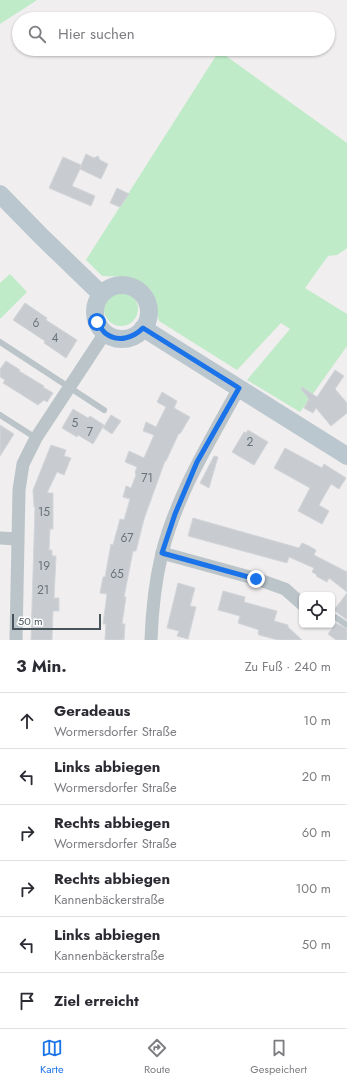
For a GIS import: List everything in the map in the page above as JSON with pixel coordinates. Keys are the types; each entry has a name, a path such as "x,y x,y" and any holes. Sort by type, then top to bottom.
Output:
{"main road":[{"path":"0,194 101,294"},
{"path":"116,285 127,285 138,290 148,304 149,315 143,328 137,334 128,338 116,338 105,333 97,322 95,313 96,303 101,294 116,285"},
{"path":"143,328 347,456"}],"street":[{"path":"16,640 18,490 23,464 36,438 105,333"},
{"path":"151,640 153,600 162,553 175,514 197,462 239,388"},
{"path":"0,538 17,539"},
{"path":"162,553 256,579 285,589 299,601"}],"lane":[{"path":"0,342 68,388 104,410"},
{"path":"0,415 36,438"},
{"path":"335,617 347,625"}],"green space":[{"path":"0,0 37,0 18,12 12,12 12,16 0,24"},
{"path":"216,56 226,56 347,143 347,248 337,255 328,256 305,288 347,314 347,346 300,412 247,380 290,329 281,323 237,370 159,321 151,290 131,277 102,276 86,260"},
{"path":"10,274 27,292 0,319 0,283"},
{"path":"118,292 124,292 128,293 135,299 138,309 137,316 131,323 124,326 118,326 114,325 107,319 104,312 104,306 105,302 111,295"}],"building":[{"path":"86,154 94,158 98,156 100,160 108,164 101,179 80,169 72,186 95,196 91,206 49,188 63,157 81,165 80,168"},
{"path":"117,188 129,194 120,207 110,203"},
{"path":"25,303 47,318 46,320 77,340 66,358 44,343 45,341 13,320"},
{"path":"6,361 53,393 47,402 44,400 38,405 3,383 5,380 0,377 0,369"},
{"path":"335,370 344,376 335,389 347,403 347,413 331,426 316,408 313,413 304,408 309,399 301,389 302,387 317,397"},
{"path":"162,392 177,401 174,408 190,417 180,434 179,433 165,461 144,519 136,551 133,551 124,597 126,597 122,624 125,624 124,640 105,640 106,624 103,624 107,594 100,593 103,577 105,577 111,544 113,545 120,519 124,520 130,499 123,497 126,486 131,488 136,475 135,472 137,467 125,462 129,451 144,458 154,435 143,431 146,422 156,427 166,407 157,402"},
{"path":"73,409 88,418 90,416 104,425 93,444 62,428"},
{"path":"111,415 121,421 112,434 103,428"},
{"path":"0,425 14,434 0,456"},
{"path":"248,430 268,442 254,465 232,452 244,432 246,433"},
{"path":"51,445 66,450 64,456 71,458 64,475 57,472 47,493 53,493 53,529 50,529 49,550 52,550 52,556 56,556 54,598 59,598 59,611 53,611 52,640 31,640 35,507 33,490"},
{"path":"285,448 322,468 324,464 346,478 339,489 331,484 319,505 329,511 322,524 298,511 310,488 274,468"},
{"path":"214,456 218,457 209,488 200,483"},
{"path":"193,518 299,548 302,543 309,546 316,550 314,555 347,572 347,592 329,578 327,582 316,576 317,575 312,572 314,568 289,557 287,563 188,536"},
{"path":"178,583 195,588 190,606 196,607 188,639 177,636 179,631 167,628"},
{"path":"223,591 245,597 244,602 277,611 274,621 288,625 288,627 302,640 278,640 259,635 259,630 238,623 240,616 218,610"},
{"path":"347,593 347,620 335,611"},
{"path":"336,623 347,629 347,640 336,640 328,634 332,628 335,628"}],"route":[{"path":"97,322 105,333 116,338 128,338 137,334 143,328 239,388 197,462 175,514 162,553 256,579"}]}
